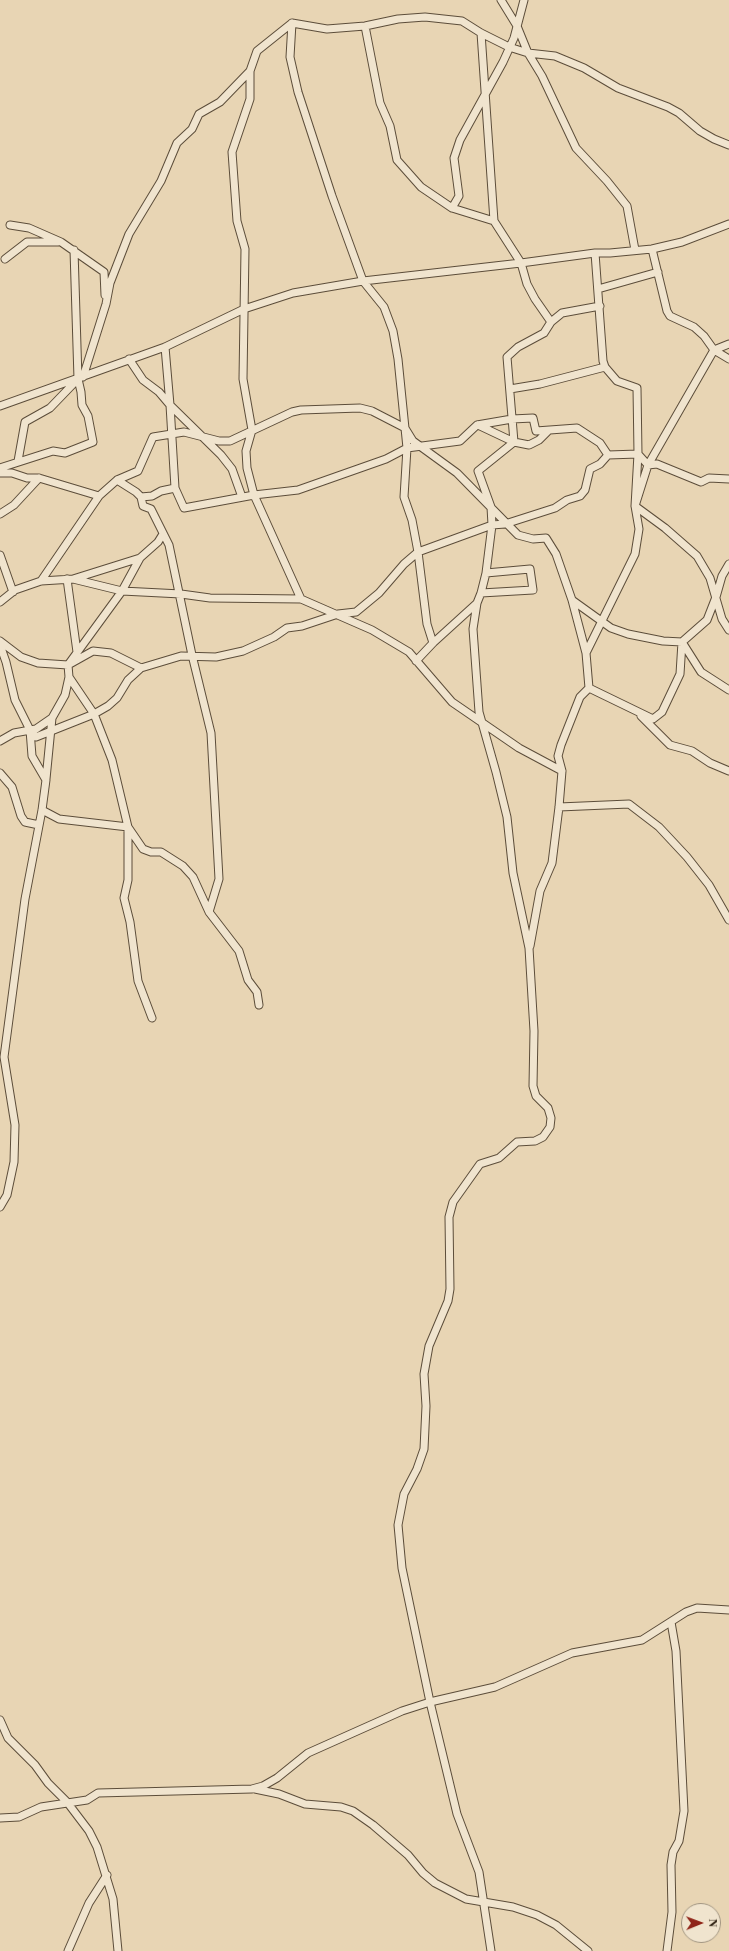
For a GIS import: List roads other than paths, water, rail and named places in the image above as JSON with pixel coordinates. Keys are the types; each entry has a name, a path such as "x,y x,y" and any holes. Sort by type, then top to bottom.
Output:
{"street":[{"path":"502,0 517,26 528,53 542,76 576,148 607,181 627,206 635,250"},
{"path":"452,208 459,196 454,158 460,140 503,62 517,26 524,0"},
{"path":"301,599 254,495 248,477 246,451 252,430 243,378 245,249 237,221 232,152 250,99 250,71 257,51 292,23 327,29 365,26 398,19 425,17 462,21 480,33 509,47 528,53 555,56 584,68 618,88 668,107 679,113 700,131 729,145"},
{"path":"292,23 290,57 298,92 332,196 363,281 384,307 393,331 398,359 407,448 404,497 412,520 418,552 427,624 433,643"},
{"path":"365,26 380,103 390,126 397,160 421,187 452,208 494,221"},
{"path":"480,33 494,221 521,263 527,284 551,322"},
{"path":"18,461 25,422 50,408 80,378 106,304 110,283 130,234 161,181 177,143 192,129 199,114 220,102 250,71"},
{"path":"0,406 165,347 244,309 293,293 363,281 595,253 652,249 682,242 729,224"},
{"path":"10,226 29,228 61,242 104,272 106,304"},
{"path":"5,259 27,242 61,242"},
{"path":"652,249 667,311 670,316 694,327 704,336 714,350 729,359"},
{"path":"0,468 53,451 65,453 93,442 88,416 82,405 74,250"},
{"path":"586,653 635,554 639,529 635,506 638,454 637,388 617,380 605,367 595,253"},
{"path":"598,289 658,272"},
{"path":"514,442 507,357 518,347 544,333 551,322 562,313 600,306"},
{"path":"635,506 648,465 714,350 729,344"},
{"path":"165,347 175,488 184,508 254,495 298,490 386,459 407,448 460,441 477,424 512,419 533,418 536,431 577,428 600,443 608,455"},
{"path":"129,359 143,380 159,392 201,437 221,455 232,469 242,497"},
{"path":"510,389 540,384 605,367"},
{"path":"41,581 99,496 117,480 138,471 153,437 184,432 219,441 230,441 292,412 301,410 360,408 372,411 405,428 413,441 457,473 518,535 533,539 546,538 556,554 572,600 586,653 589,688 580,697 558,756 562,771 552,863 540,891 529,948"},
{"path":"477,424 514,442 529,445 539,440 548,431"},
{"path":"491,1951 479,1872 457,1814 430,1702 402,1568 398,1525 404,1494 417,1469 424,1449 426,1406 424,1374 429,1346 448,1301 450,1289 449,1217 452,1202 480,1164 499,1158 518,1142 535,1141 543,1137 550,1127 551,1118 548,1108 536,1096 533,1086 534,1030 529,948 520,913 513,873 507,817 479,712 473,643 473,629 477,603 486,573 492,525 491,506 478,471 514,442"},
{"path":"0,645 6,662 15,700 30,730 36,737 94,714 108,706 117,698 128,680 140,668 181,656 216,656 243,651 274,637 287,628 302,626 338,614 356,612 380,593 404,564 418,552 492,525 506,524 555,508 567,500 580,496 585,490 590,469 600,464 608,455 638,454 648,465"},
{"path":"648,465 657,464 701,482 709,478 729,479"},
{"path":"0,473 12,473 27,478 38,478 99,496"},
{"path":"0,514 14,505 38,478"},
{"path":"117,480 141,497 143,506 150,509 169,544 181,594 192,655 211,733 219,879 210,912"},
{"path":"141,497 152,496 161,491 175,488"},
{"path":"635,506 665,528 697,556 710,578 722,619 729,630"},
{"path":"152,1018 138,981 130,922 124,898 128,880 128,827 112,760 94,714 70,676 68,665 122,591 140,558 158,542 163,534"},
{"path":"0,555 12,592"},
{"path":"0,602 12,592 41,581 70,579 140,558"},
{"path":"572,600 602,623 628,634 663,641 682,642 707,620 722,576 729,564"},
{"path":"481,593 533,590 530,569 486,573"},
{"path":"70,579 122,591 181,594 210,598 301,599 338,614 393,642 409,652 452,702 519,748 562,771"},
{"path":"70,579 77,652"},
{"path":"416,661 433,643 477,603"},
{"path":"0,641 21,657 38,663 68,665 93,651 111,653 140,668"},
{"path":"682,642 701,672 729,690"},
{"path":"589,688 653,719 662,712 680,674 682,642"},
{"path":"0,1207 7,1195 14,1162 15,1125 4,1057 25,899 42,810 52,718 65,695 70,676"},
{"path":"638,712 670,745 692,751 710,763 729,771"},
{"path":"0,742 14,733 36,729 52,718"},
{"path":"30,730 32,756 46,780"},
{"path":"0,773 12,787 21,816 25,822 39,825"},
{"path":"559,807 628,804 659,827 687,857 709,885 729,920"},
{"path":"42,810 59,819 128,827"},
{"path":"128,827 143,850 161,852 183,866 193,877 210,912 239,951 248,980 257,992 260,1005"},
{"path":"252,1789 263,1786 277,1778 308,1753 402,1711 430,1702 495,1687 572,1653 642,1640 686,1612 697,1608 729,1610"},
{"path":"667,1951 672,1912 671,1865 674,1852 679,1841 684,1811 676,1651 670,1622"},
{"path":"0,1720 12,1742 35,1765 48,1783 67,1802 89,1832 97,1847 107,1875 112,1899 118,1951"},
{"path":"0,1818 19,1817 41,1807 87,1800 98,1793 109,1792 252,1789 279,1794 305,1804 340,1807 353,1811 373,1825 408,1855 423,1873 435,1883 458,1896 483,1903 513,1907 537,1915 556,1924 588,1951"},
{"path":"68,1951 89,1903 107,1875"}]}
